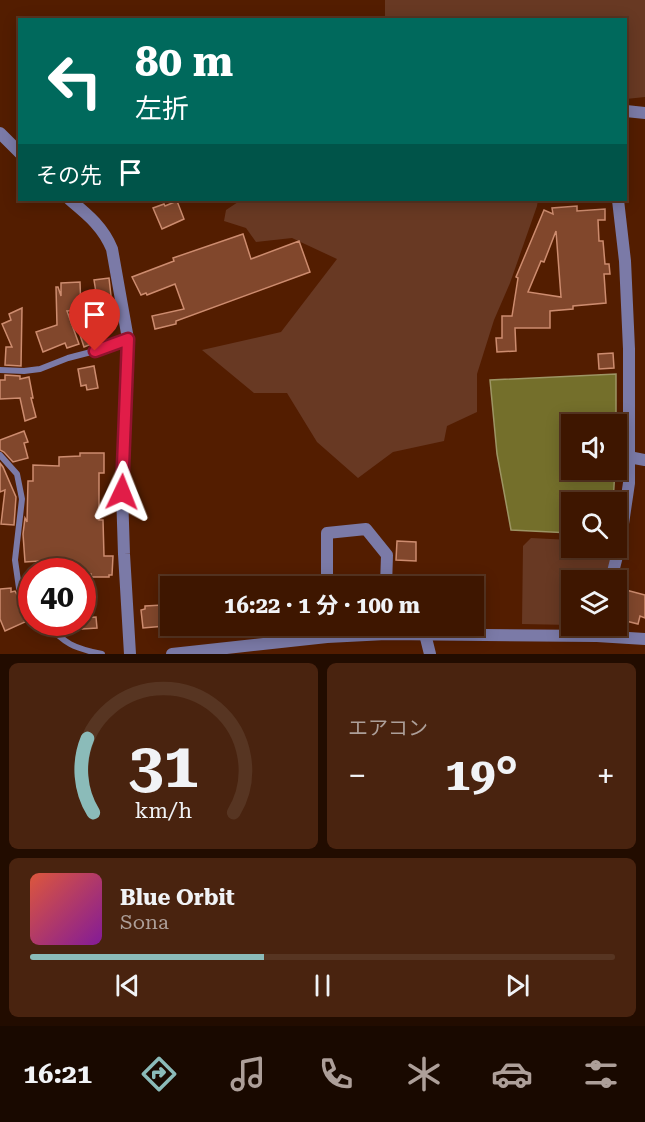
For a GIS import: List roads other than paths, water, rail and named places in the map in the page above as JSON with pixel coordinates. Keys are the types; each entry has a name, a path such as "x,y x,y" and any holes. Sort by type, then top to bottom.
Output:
{"street":[{"path":"627,111 645,113"},
{"path":"0,133 18,151"},
{"path":"71,201 96,223 112,249 128,339 122,492 130,654"},
{"path":"614,570 626,513 629,483 629,349 626,272 618,201"},
{"path":"629,457 645,460"},
{"path":"327,576 327,532 366,529 387,555 386,576"},
{"path":"484,633 561,632"},
{"path":"172,654 293,636"},
{"path":"426,636 430,654"},
{"path":"627,636 645,639"}],"lane":[{"path":"0,370 40,369 128,339"},
{"path":"0,455 17,474 22,499 15,560 18,581"},
{"path":"58,636 78,649 102,654"}]}
